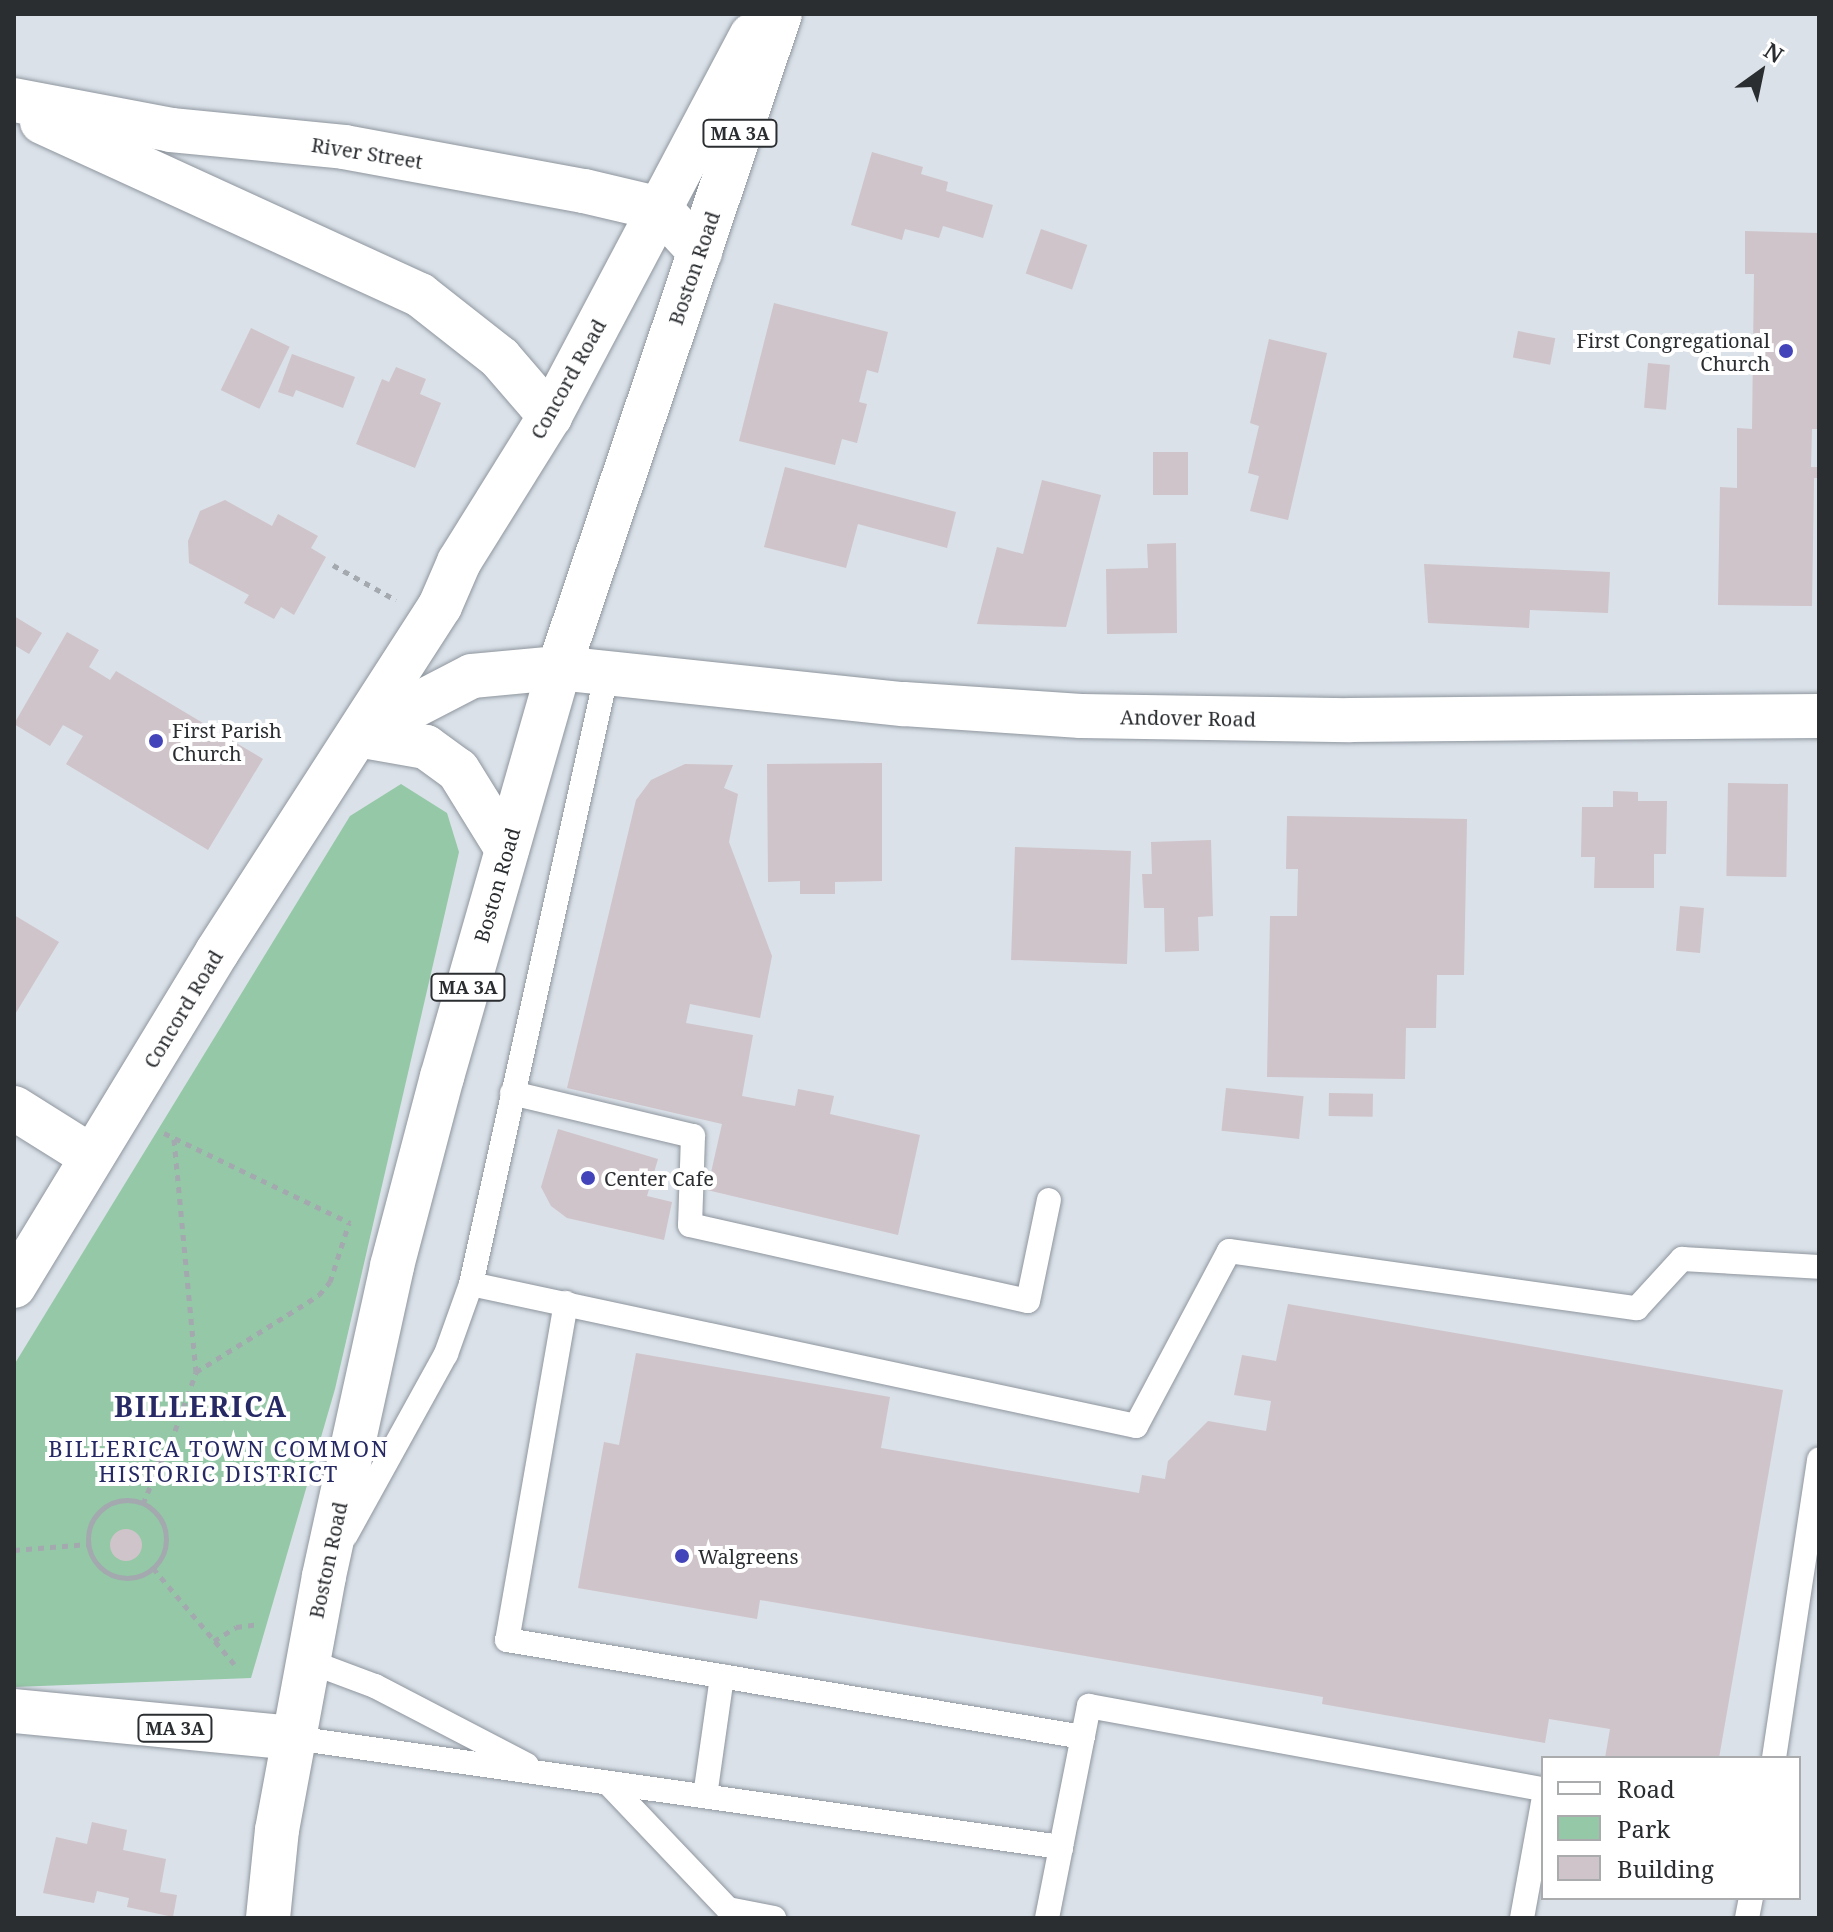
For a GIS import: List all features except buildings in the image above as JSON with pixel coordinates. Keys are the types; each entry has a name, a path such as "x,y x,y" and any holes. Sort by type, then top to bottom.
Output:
{"main road":[{"name":"Concord Road","path":"14,1286 358,735 550,416 763,14"},
{"name":"Boston Road","path":"268,1918 294,1738 324,1576 398,1243 559,668 780,14"},
{"name":"River Street","path":"14,100 171,130 344,147 660,209"},
{"path":"14,109 420,295 500,358 550,416"},
{"path":"660,209 700,252"},
{"path":"358,735 472,676 559,668"},
{"name":"Andover Road","path":"559,668 904,704 1081,716 1350,720 1819,716"},
{"path":"358,735 426,747 458,770 507,849"},
{"path":"14,1108 92,1157"},
{"path":"14,1735 35,1714"},
{"name":"MA 3A","path":"35,1714 294,1738"}],"lane":[{"path":"324,1576 446,1354 471,1284 607,672"},
{"path":"512,1093 693,1136 690,1225 1028,1301 1049,1200"},
{"path":"471,1284 1136,1426 1229,1251 1637,1308 1682,1259 1819,1267"},
{"path":"566,1303 507,1640 1083,1737"},
{"path":"1774,1756 1819,1459"},
{"path":"308,1661 375,1686 543,1773"},
{"path":"705,1796 722,1676"},
{"path":"1047,1918 1089,1706 1541,1789"},
{"path":"294,1738 1061,1847"},
{"path":"608,1783 728,1909 774,1918"},
{"path":"1522,1918 1541,1813"}],"path":[{"path":"333,565 403,604"},
{"path":"164,1133 356,1227"},
{"path":"159,1465 176,1455 171,1442 196,1372 174,1138"},
{"path":"196,1372 319,1295 330,1282 349,1223"},
{"path":"143,1504 159,1465 156,1447 171,1442"},
{"path":"118,1502 143,1504 162,1521 166,1534 162,1558 153,1568 130,1578 117,1577 96,1563 89,1544 90,1527 106,1507 118,1502"},
{"path":"14,1550 89,1544"},
{"path":"153,1568 234,1664"},
{"path":"214,1641 236,1627 259,1624"}],"green space":[{"path":"401,784 447,813 459,852 335,1389 251,1678 14,1687 14,1365 350,816"}],"place":[{"name":"First Congregational Church","path":"1786,351"},
{"name":"First Parish Church","path":"156,741"},
{"name":"Center Cafe","path":"588,1178"},
{"name":"Walgreens","path":"682,1556"}],"district":[{"name":"BILLERICA","path":"201,1406"},
{"name":"BILLERICA TOWN COMMON HISTORIC DISTRICT","path":"219,1460"}]}
